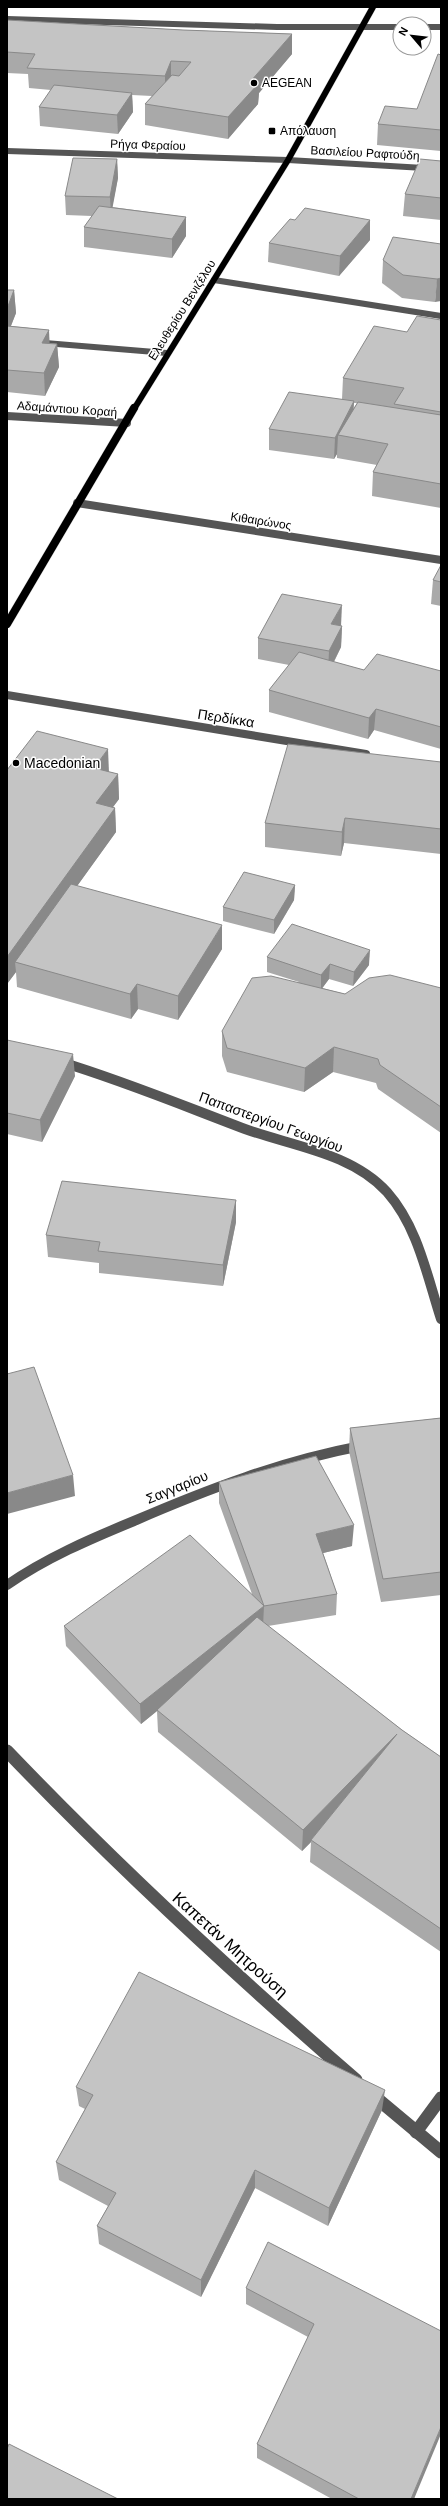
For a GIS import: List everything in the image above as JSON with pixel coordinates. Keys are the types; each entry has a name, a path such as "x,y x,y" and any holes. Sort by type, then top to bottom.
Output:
{"main road":[{"name":"Ελευθερίου Βενιζέλου","path":"7,624 167,353 288,160 373,7"}],"street":[{"path":"7,19 257,27 392,27"},
{"name":"Ρήγα Φεραίου","path":"7,151 288,160"},
{"name":"Βασιλείου Ραφτούδη","path":"288,160 441,168"},
{"path":"214,280 441,316"},
{"path":"38,343 167,353"},
{"name":"Αδαμάντιου Κοραή","path":"7,416 126,423"},
{"name":"Κιθαιρώνος","path":"77,504 441,560"},
{"name":"Περδίκκα","path":"7,695 378,756"},
{"name":"Παπαστεργίου Γεωργίου","path":"51,1059 102,1074 261,1135 302,1147 338,1161 371,1177 395,1201 411,1232 441,1319"},
{"name":"Σαγγαρίου","path":"7,1585 99,1536 255,1472 309,1455 375,1444"},
{"name":"Καπετάν Μητρούση","path":"7,1751 75,1824 195,1938 416,2132 441,2152"},
{"path":"416,2132 441,2098"}],"building":[{"path":"7,20 183,30 292,34 250,82 259,83 228,117 145,104 172,75 179,76 191,62 171,61 165,76 27,68 35,54 7,52"},
{"path":"438,54 441,55 441,130 378,124 385,106 417,109"},
{"path":"54,85 132,93 117,115 39,107"},
{"path":"73,158 117,159 110,197 65,196"},
{"path":"420,159 441,161 441,198 405,194"},
{"path":"99,206 186,217 172,239 84,227"},
{"path":"305,208 370,220 340,256 269,243 290,219 295,220"},
{"path":"393,237 441,244 441,278 437,279 403,275 383,260"},
{"path":"7,290 14,290 7,309"},
{"path":"417,316 441,320 441,412 394,404 404,388 343,378 374,326 407,332"},
{"path":"7,326 49,330 42,343 57,344 44,373 7,370"},
{"path":"289,392 354,401 335,438 269,429"},
{"path":"358,402 441,415 441,484 373,472 388,444 338,435"},
{"path":"441,565 441,582 433,580"},
{"path":"282,594 342,605 331,624 342,626 329,651 258,638"},
{"path":"299,652 364,670 377,654 441,671 441,727 376,709 369,718 269,690"},
{"path":"37,731 108,749 94,768 118,774 96,803 115,808 7,957 7,770"},
{"path":"288,744 441,762 441,829 345,818 342,832 265,823"},
{"path":"244,872 295,885 274,920 223,907"},
{"path":"71,884 222,925 178,996 137,984 130,994 15,962"},
{"path":"292,924 370,950 354,972 330,964 321,975 267,957"},
{"path":"390,975 441,988 441,1107 380,1065 378,1059 334,1047 305,1068 227,1048 222,1031 252,978 271,976 345,994 369,978"},
{"path":"7,1040 73,1054 40,1120 7,1113"},
{"path":"62,1181 236,1200 223,1265 98,1251 100,1242 46,1235"},
{"path":"34,1367 73,1475 7,1493 7,1374"},
{"path":"441,1418 441,1572 383,1579 350,1428"},
{"path":"316,1456 354,1525 316,1534 337,1594 264,1606 219,1482"},
{"path":"190,1535 264,1606 140,1704 64,1626"},
{"path":"257,1617 402,1730 441,1757 441,1929 311,1840 397,1734 303,1830 157,1710"},
{"path":"139,1972 385,2090 329,2208 255,2170 201,2280 97,2226 116,2193 56,2162 93,2095 76,2087"},
{"path":"268,2242 441,2331 441,2427 411,2499 359,2499 257,2444 314,2324 246,2288"},
{"path":"9,2444 118,2499 7,2499 7,2449"}],"place":[{"name":"AEGEAN","path":"254,83"},
{"name":"Απόλαυση","path":"272,131"},
{"name":"Macedonian","path":"16,763"}]}
